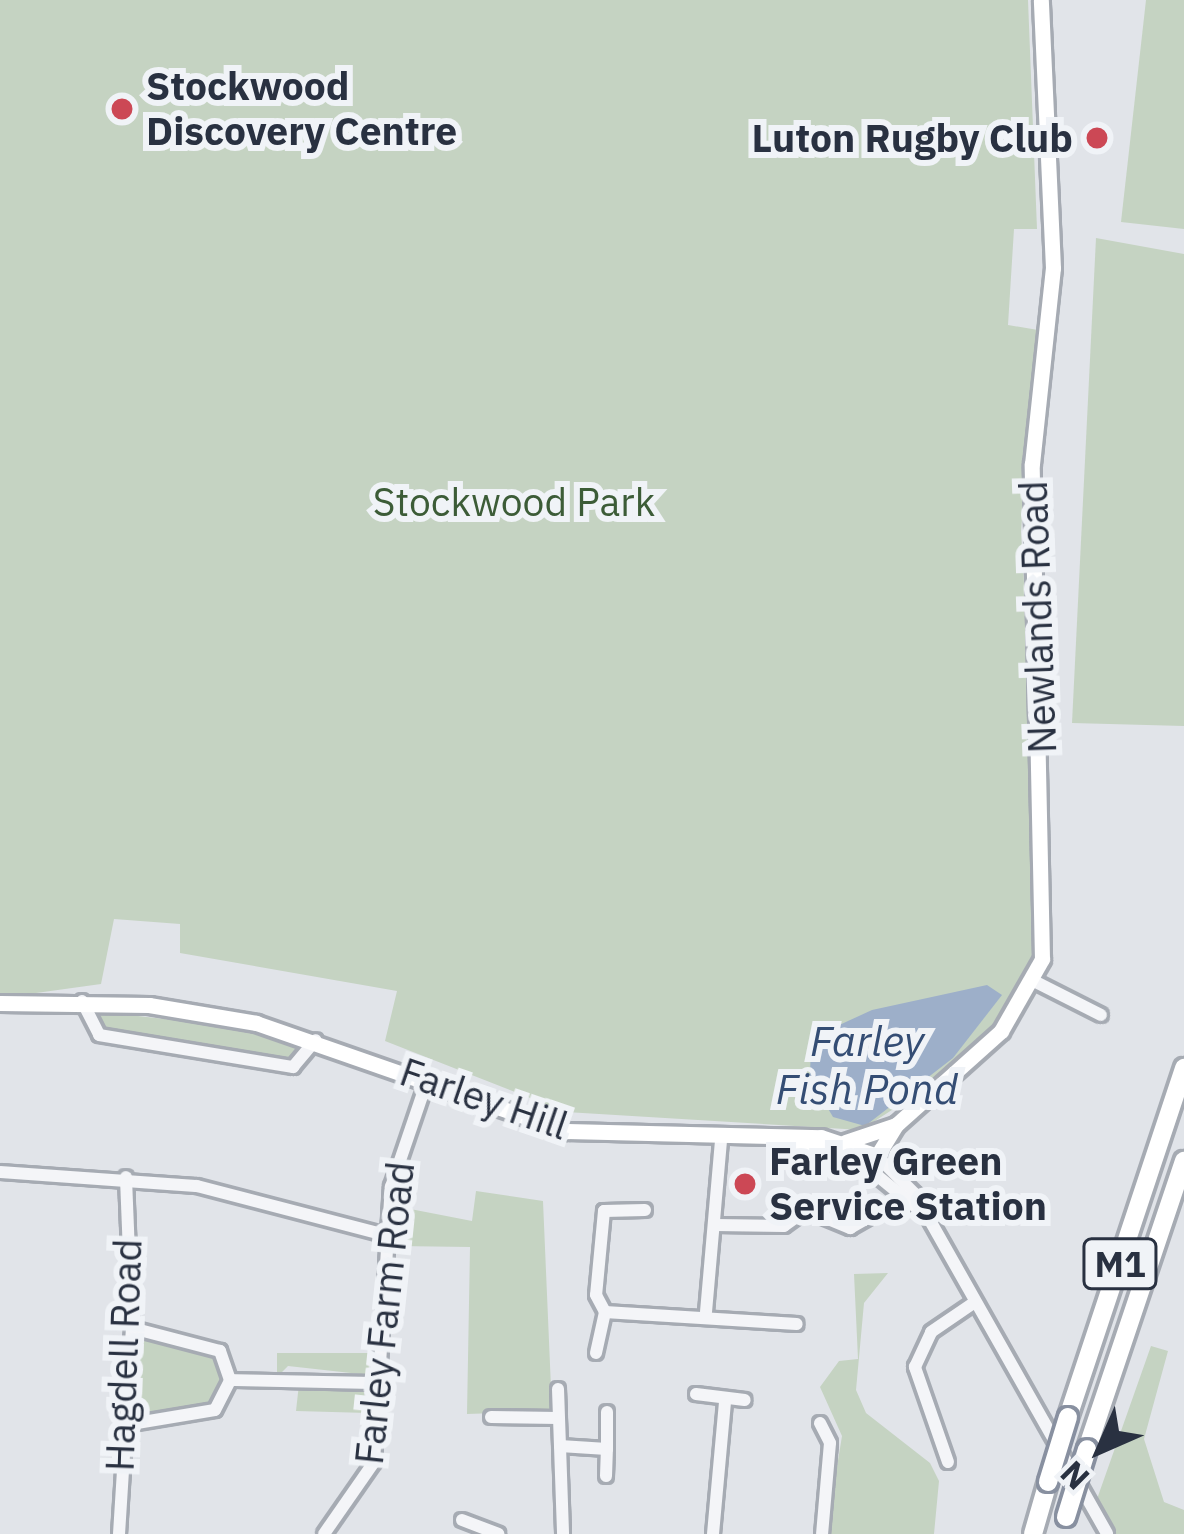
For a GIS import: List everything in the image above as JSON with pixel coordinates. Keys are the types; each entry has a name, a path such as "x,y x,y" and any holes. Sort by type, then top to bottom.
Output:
{"highway":[{"name":"M1","path":"1033,1534 1184,1068"},
{"name":"M1","path":"1064,1526 1184,1161"}],"main road":[{"name":"Newlands Road","path":"873,1163 896,1125 982,1053 1034,981 1047,909 1032,464 1053,268 1040,0"},
{"name":"Farley Hill","path":"0,1003 82,1001 316,1039 567,1131 721,1141 845,1142 873,1163"},
{"path":"845,1142 896,1125"},
{"name":"Farley Hill","path":"800,1143 873,1163"}],"street":[{"path":"1034,981 1101,1015"},
{"path":"82,1001 99,1035 293,1067 316,1039"},
{"name":"Farley Farm Road","path":"334,1531 370,1474 385,1235 427,1081"},
{"path":"706,1312 721,1141"},
{"path":"873,1163 924,1214 1107,1534"},
{"path":"0,1172 126,1177 385,1235"},
{"name":"Hagdell Road","path":"119,1534 132,1328 126,1177"},
{"path":"716,1225 784,1226 806,1210 850,1228 885,1208"},
{"path":"596,1353 605,1312 596,1295 597,1211 645,1210"},
{"path":"948,1462 915,1366 931,1332 975,1302"},
{"path":"605,1312 706,1312 796,1324"},
{"path":"124,1425 215,1410 230,1380 220,1351 132,1328"},
{"path":"230,1380 379,1384"},
{"path":"558,1389 563,1534"},
{"path":"696,1394 745,1400"},
{"path":"713,1534 725,1401"},
{"path":"606,1476 608,1412"},
{"path":"491,1417 558,1418"},
{"path":"820,1423 830,1443 822,1534"},
{"path":"560,1446 607,1449"},
{"path":"462,1520 498,1534"}],"green space":[{"name":"Stockwood Park","path":"0,0 1028,0 1037,229 1014,229 1008,325 1038,330 1021,531 1039,839 1032,975 969,1060 861,1130 566,1112 385,1041 397,991 180,953 180,924 114,919 101,984 0,998"},
{"path":"1146,0 1184,0 1184,229 1121,222"},
{"path":"1096,238 1184,254 1184,726 1072,723"},
{"path":"94,1011 235,1027 305,1049 292,1060 104,1032"},
{"path":"476,1191 543,1201 552,1411 467,1414 470,1247 397,1246 400,1207 472,1221"},
{"path":"888,1273 864,1303 856,1390 866,1413 930,1463 939,1481 934,1534 826,1534 842,1436 820,1387 839,1361 858,1359 854,1274"},
{"path":"141,1337 222,1357 220,1404 136,1418"},
{"path":"1151,1346 1168,1351 1144,1439 1164,1502 1184,1510 1184,1534 1116,1534 1097,1499"},
{"path":"277,1353 370,1353 369,1375 288,1366 277,1377"},
{"path":"299,1384 363,1388 368,1413 296,1411"}],"water":[{"name":"Farley Fish Pond","path":"987,985 1002,995 953,1058 865,1126 833,1117 810,1078 811,1038 872,1010"}],"place":[{"name":"Stockwood Discovery Centre","path":"122,109"},
{"name":"Luton Rugby Club","path":"1097,138"},
{"name":"Farley Green Service Station","path":"745,1184"}]}
